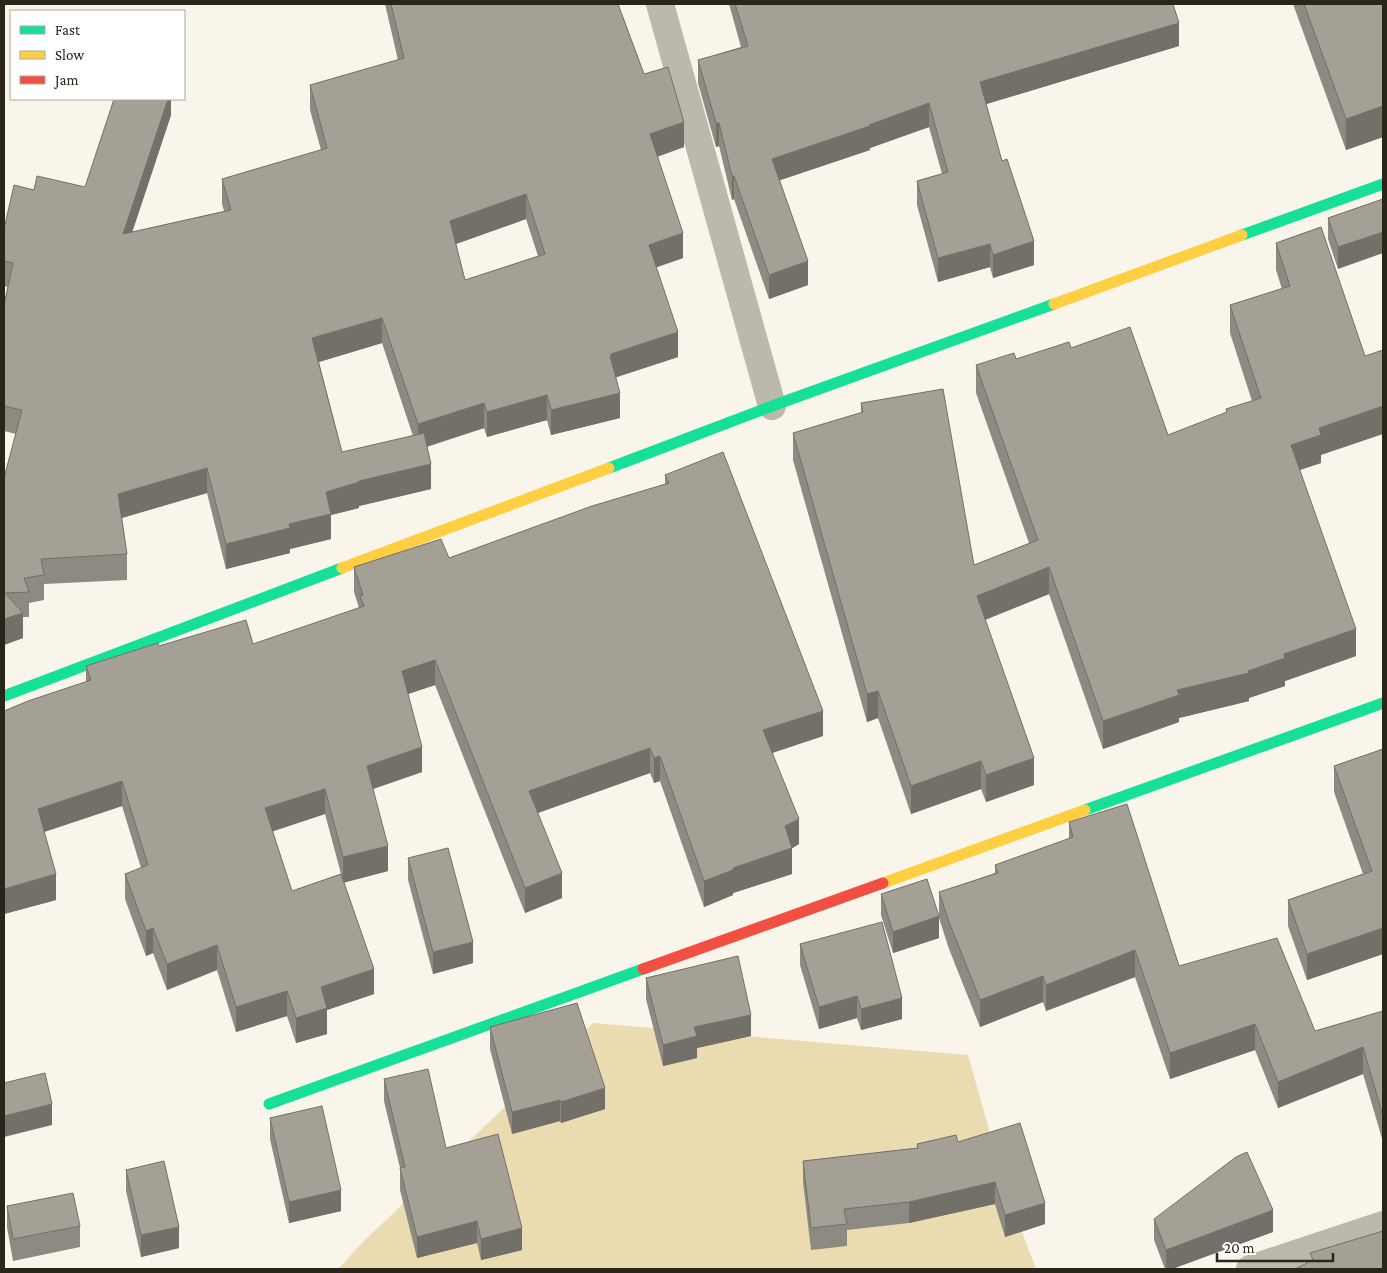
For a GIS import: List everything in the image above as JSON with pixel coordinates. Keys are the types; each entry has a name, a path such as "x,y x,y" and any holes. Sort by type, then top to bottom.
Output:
{"street":[{"path":"660,4 772,406"},
{"path":"4,696 772,406 1383,184"},
{"path":"269,1104 1383,704"},
{"path":"1250,1269 1383,1225"}],"shaded area":[{"path":"593,1023 968,1055 1006,1190 1036,1269 338,1269 365,1240"}],"building":[{"path":"391,4 618,4 644,74 668,67 684,122 650,134 683,233 649,245 678,332 611,354 620,393 551,410 547,395 487,412 484,403 418,424 382,318 312,338 342,452 424,433 431,464 359,481 326,492 331,514 289,524 290,528 226,544 207,468 118,494 127,554 41,559 44,575 24,578 29,592 5,593 23,613 4,619 4,478 22,410 4,406 4,305 13,263 4,261 4,229 14,185 34,190 37,176 85,187 114,100 168,100 123,234 231,210 222,179 327,148 310,85 404,58","holes":["526,194 545,254 465,280 450,221"]},
{"path":"735,4 1173,4 1179,23 980,82 1002,161 1007,159 1034,241 993,255 990,244 938,258 917,181 948,172 929,103 870,126 772,159 808,261 769,275 734,176 732,176 719,123 716,123 698,60 748,46"},
{"path":"1304,4 1383,4 1383,106 1346,119"},
{"path":"1383,199 1383,232 1338,247 1328,218"},
{"path":"1321,227 1365,356 1383,350 1383,406 1319,428 1321,435 1291,445 1356,629 1284,654 1285,658 1248,671 1249,673 1177,690 1179,695 1103,721 1049,567 977,596 1034,758 986,775 981,761 911,786 878,691 867,694 793,433 863,412 861,403 943,389 974,565 1038,540 976,365 1014,353 1016,359 1069,342 1071,348 1130,327 1168,435 1227,412 1226,409 1261,398 1230,305 1290,286 1276,243"},
{"path":"723,452 823,711 763,730 799,819 785,826 792,848 733,868 733,870 704,881 660,756 654,758 650,748 529,791 562,873 525,888 435,660 402,671 422,747 367,766 388,846 343,857 325,789 265,808 292,891 341,874 374,969 321,987 327,1008 296,1018 287,991 236,1007 217,945 167,964 153,928 146,931 125,874 148,865 122,781 38,809 56,874 4,889 4,711 91,680 86,666 158,643 159,646 246,620 253,644 364,606 360,596 363,595 354,567 441,539 449,558 592,506 669,483 665,475"},
{"path":"1383,749 1383,928 1307,954 1288,900 1372,871 1334,766"},
{"path":"1127,804 1179,966 1277,938 1315,1031 1383,1011 1383,1116 1363,1047 1278,1082 1255,1024 1170,1053 1135,950 1046,985 1043,976 980,1000 939,892 998,873 995,865 1073,837 1069,822"},
{"path":"448,848 473,942 433,952 408,858"},
{"path":"927,879 939,916 893,932 881,894"},
{"path":"882,922 902,998 861,1009 857,996 819,1007 800,944"},
{"path":"738,956 751,1015 694,1027 697,1036 663,1045 646,978"},
{"path":"577,1003 605,1088 561,1102 560,1100 512,1112 490,1027"},
{"path":"428,1069 446,1148 498,1134 522,1228 481,1239 477,1221 417,1237 400,1168 405,1167 384,1079"},
{"path":"45,1073 52,1104 4,1116 4,1083"},
{"path":"322,1106 341,1190 289,1202 270,1118"},
{"path":"1020,1123 1045,1203 1005,1215 995,1182 909,1202 844,1209 847,1224 811,1228 803,1161 918,1148 917,1144 956,1135 958,1142"},
{"path":"1247,1152 1273,1210 1166,1250 1154,1219 1236,1157"},
{"path":"164,1161 179,1227 141,1235 126,1170"},
{"path":"73,1193 80,1226 13,1239 7,1206"},
{"path":"1383,1231 1383,1269 1295,1269 1313,1260 1310,1253"}],"traffic: fast":[{"path":"1242,235 1383,184"},
{"path":"609,468 772,406 1054,304"},
{"path":"4,696 342,568"},
{"path":"1085,810 1383,703"},
{"path":"269,1104 643,969"}],"traffic: slow":[{"path":"1054,304 1242,235"},
{"path":"342,568 609,468"},
{"path":"883,883 1085,810"}],"traffic: jam":[{"path":"643,969 883,883"}]}
